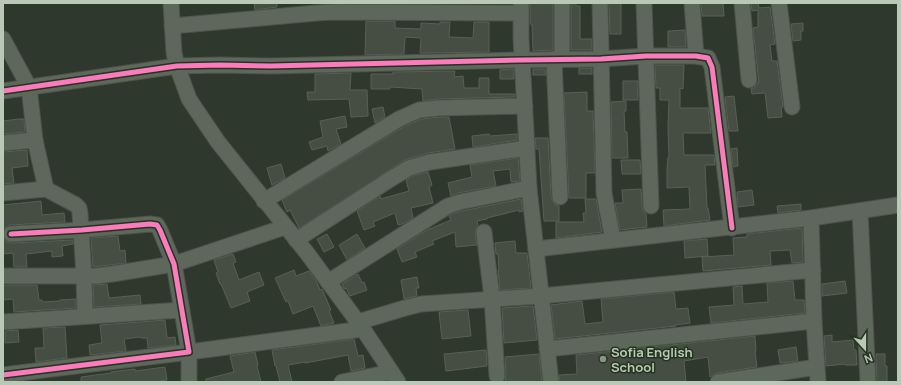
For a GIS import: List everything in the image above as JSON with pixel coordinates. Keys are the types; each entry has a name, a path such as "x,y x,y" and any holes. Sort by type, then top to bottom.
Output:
{"street":[{"path":"171,3 174,53 189,99 218,142 296,240 361,326 395,377 342,382"},
{"path":"560,197 558,59 562,3"},
{"path":"600,3 604,193 613,240"},
{"path":"644,3 652,206"},
{"path":"692,3 696,56"},
{"path":"742,3 749,80"},
{"path":"779,3 792,107"},
{"path":"172,26 322,12 521,8 521,38 529,188 551,382"},
{"path":"3,39 29,88 35,140 46,189"},
{"path":"3,91 177,66 271,66 601,59 646,56 696,56 708,58 712,67 732,228"},
{"path":"264,201 399,119 419,110 439,108 525,106"},
{"path":"3,143 35,140"},
{"path":"296,240 409,168 430,162 527,148"},
{"path":"328,282 448,206 460,202 529,188"},
{"path":"3,193 46,189 79,208 82,230 85,316"},
{"path":"536,249 732,228 898,205"},
{"path":"860,211 868,382"},
{"path":"811,218 814,321 818,382"},
{"path":"11,234 150,224 157,225 174,264 189,352 189,382"},
{"path":"3,276 84,276 112,274 174,264 285,227"},
{"path":"484,232 492,298 497,376"},
{"path":"3,375 189,352 361,326 405,308 420,304 492,298 542,296 813,270"},
{"path":"3,322 182,310"},
{"path":"547,349 814,321"},
{"path":"718,382 817,367"}],"building":[{"path":"254,3 277,3 277,7 255,10"},
{"path":"530,3 553,3 553,50 533,51 532,24 530,24"},
{"path":"571,3 576,3 576,6 580,6 580,39 592,39 592,50 571,50"},
{"path":"609,3 621,3 621,34 610,34"},
{"path":"701,3 723,3 724,16 702,16"},
{"path":"751,3 758,3 759,8 770,7 775,44 770,45 772,61 777,61 783,107 781,107 782,117 768,118 765,93 752,94 751,88 754,88 757,83 759,83 753,28 758,27 758,10 752,11"},
{"path":"366,21 395,21 395,28 421,29 421,23 440,24 440,22 450,22 449,37 473,38 474,22 489,22 489,52 420,53 421,38 405,37 404,54 365,55"},
{"path":"803,23 801,40 793,41 791,24"},
{"path":"685,30 686,47 668,47 668,31"},
{"path":"655,65 684,65 683,89 680,88 680,108 708,108 711,133 683,133 684,155 714,155 715,165 705,165 707,208 710,220 664,226 663,210 690,209 689,187 667,188 669,157 669,100 660,100 660,88 656,88"},
{"path":"579,68 592,68 592,74 579,74"},
{"path":"514,69 514,79 500,79 500,70"},
{"path":"533,69 545,69 546,75 533,75"},
{"path":"455,71 454,77 463,76 464,88 479,88 479,78 489,78 489,94 515,94 515,97 439,99 423,101 422,89 390,87 390,89 371,89 371,74 393,74 393,72"},
{"path":"351,73 350,90 367,90 368,116 351,117 349,99 308,100 307,92 315,92 315,74"},
{"path":"623,81 638,81 638,100 623,100"},
{"path":"587,92 587,111 593,111 595,173 586,173 586,198 569,198 564,93"},
{"path":"734,96 738,131 729,131 725,97"},
{"path":"626,101 626,111 624,111 625,132 627,132 628,158 612,158 611,102"},
{"path":"383,107 385,117 375,123 372,109"},
{"path":"345,116 347,127 336,129 341,144 328,151 327,146 312,150 309,142 323,137 320,121"},
{"path":"449,117 455,149 428,153 405,160 299,228 290,210 287,212 282,200 403,127 421,119"},
{"path":"24,119 25,132 3,134 3,121"},
{"path":"489,134 490,136 517,134 517,140 473,147 472,136"},
{"path":"535,138 548,138 551,197 553,202 559,206 559,221 544,221 539,149 536,149"},
{"path":"737,148 738,166 733,167 731,149"},
{"path":"27,150 28,166 12,168 14,183 3,184 3,152"},
{"path":"518,158 520,181 511,182 510,169 493,171 496,186 458,193 451,196 448,183 472,177 470,165"},
{"path":"621,160 640,160 641,174 622,174"},
{"path":"281,164 285,178 272,185 267,168"},
{"path":"428,172 432,185 429,187 433,203 411,208 413,218 402,224 398,225 395,213 373,222 375,226 364,230 357,211 380,196 381,199 409,191 406,180 413,176"},
{"path":"641,189 642,206 646,214 647,227 620,230 615,203 623,203 622,190"},
{"path":"752,190 754,205 738,207 737,192"},
{"path":"521,199 523,211 519,212 519,210 477,221 478,226 475,233 477,245 456,247 455,232 432,241 434,244 415,252 417,257 402,262 397,249 427,230 451,220 449,216 452,214"},
{"path":"585,199 596,199 602,232 556,238 556,222 584,222 583,213 586,213"},
{"path":"41,201 42,215 64,213 65,222 10,225 3,230 3,205"},
{"path":"801,204 801,210 778,213 777,206"},
{"path":"802,228 803,262 792,263 790,250 770,251 771,265 703,271 702,257 734,255 733,238 747,237 747,234"},
{"path":"327,234 334,247 324,252 317,239"},
{"path":"357,234 365,248 347,260 339,245"},
{"path":"118,236 120,251 125,250 126,263 93,267 91,238"},
{"path":"3,238 7,242 12,243 73,240 73,244 62,246 63,256 52,257 52,251 26,254 27,267 14,267 13,253 3,254"},
{"path":"707,239 708,256 685,258 684,241"},
{"path":"515,241 516,253 527,253 531,288 500,290 498,254 496,254 495,243"},
{"path":"233,254 236,262 233,263 239,280 259,272 264,285 247,292 250,301 231,308 216,273 218,272 214,260"},
{"path":"294,270 296,276 309,271 317,282 320,290 322,289 331,310 329,311 334,323 321,326 313,306 293,314 288,301 286,302 275,278"},
{"path":"358,274 362,283 364,282 367,290 350,296 342,284"},
{"path":"417,277 419,288 416,288 417,296 404,299 401,280"},
{"path":"793,281 795,300 804,300 805,313 711,323 709,307 734,305 733,287 742,286 743,304 768,302 767,283"},
{"path":"845,281 847,293 822,296 822,284"},
{"path":"107,284 109,298 140,295 141,304 94,307 93,285"},
{"path":"37,285 39,300 42,300 42,302 76,299 76,308 14,312 13,299 3,300 3,286"},
{"path":"674,292 676,309 688,308 690,323 675,325 676,326 555,339 551,305 582,301 585,324 603,322 601,299"},
{"path":"533,306 537,340 504,343 502,308"},
{"path":"468,310 471,336 442,339 439,312"},
{"path":"165,320 167,338 175,337 176,345 148,348 147,338 140,337 124,339 126,351 90,355 89,345 102,343 100,325"},
{"path":"65,327 67,358 36,362 35,348 44,348 43,328"},
{"path":"18,330 19,342 5,343 5,331"},
{"path":"832,335 832,342 853,340 854,350 856,350 857,365 845,364 826,366 824,336"},
{"path":"755,336 757,367 717,373 710,377 708,357 684,361 686,382 560,382 559,375 577,374 576,355"},
{"path":"354,339 358,356 363,355 365,368 351,371 348,355 305,362 288,365 292,382 280,382 272,350"},
{"path":"796,347 798,361 780,363 778,350"},
{"path":"486,350 487,366 446,371 444,354"},
{"path":"255,352 261,382 206,382 206,379 234,372 230,356"},
{"path":"539,354 542,382 505,382 505,357"},
{"path":"876,354 885,354 887,382 877,382"},
{"path":"165,367 167,380 154,382 81,382 81,377 135,369 135,371"}],"cycle path":[{"path":"3,91 177,66 271,66 601,59 646,56 696,56 708,58 712,67 732,228"},
{"path":"3,375 189,352 174,264 157,225 150,224 11,234"}],"place":[{"name":"Sofia English School","path":"603,359"}]}
